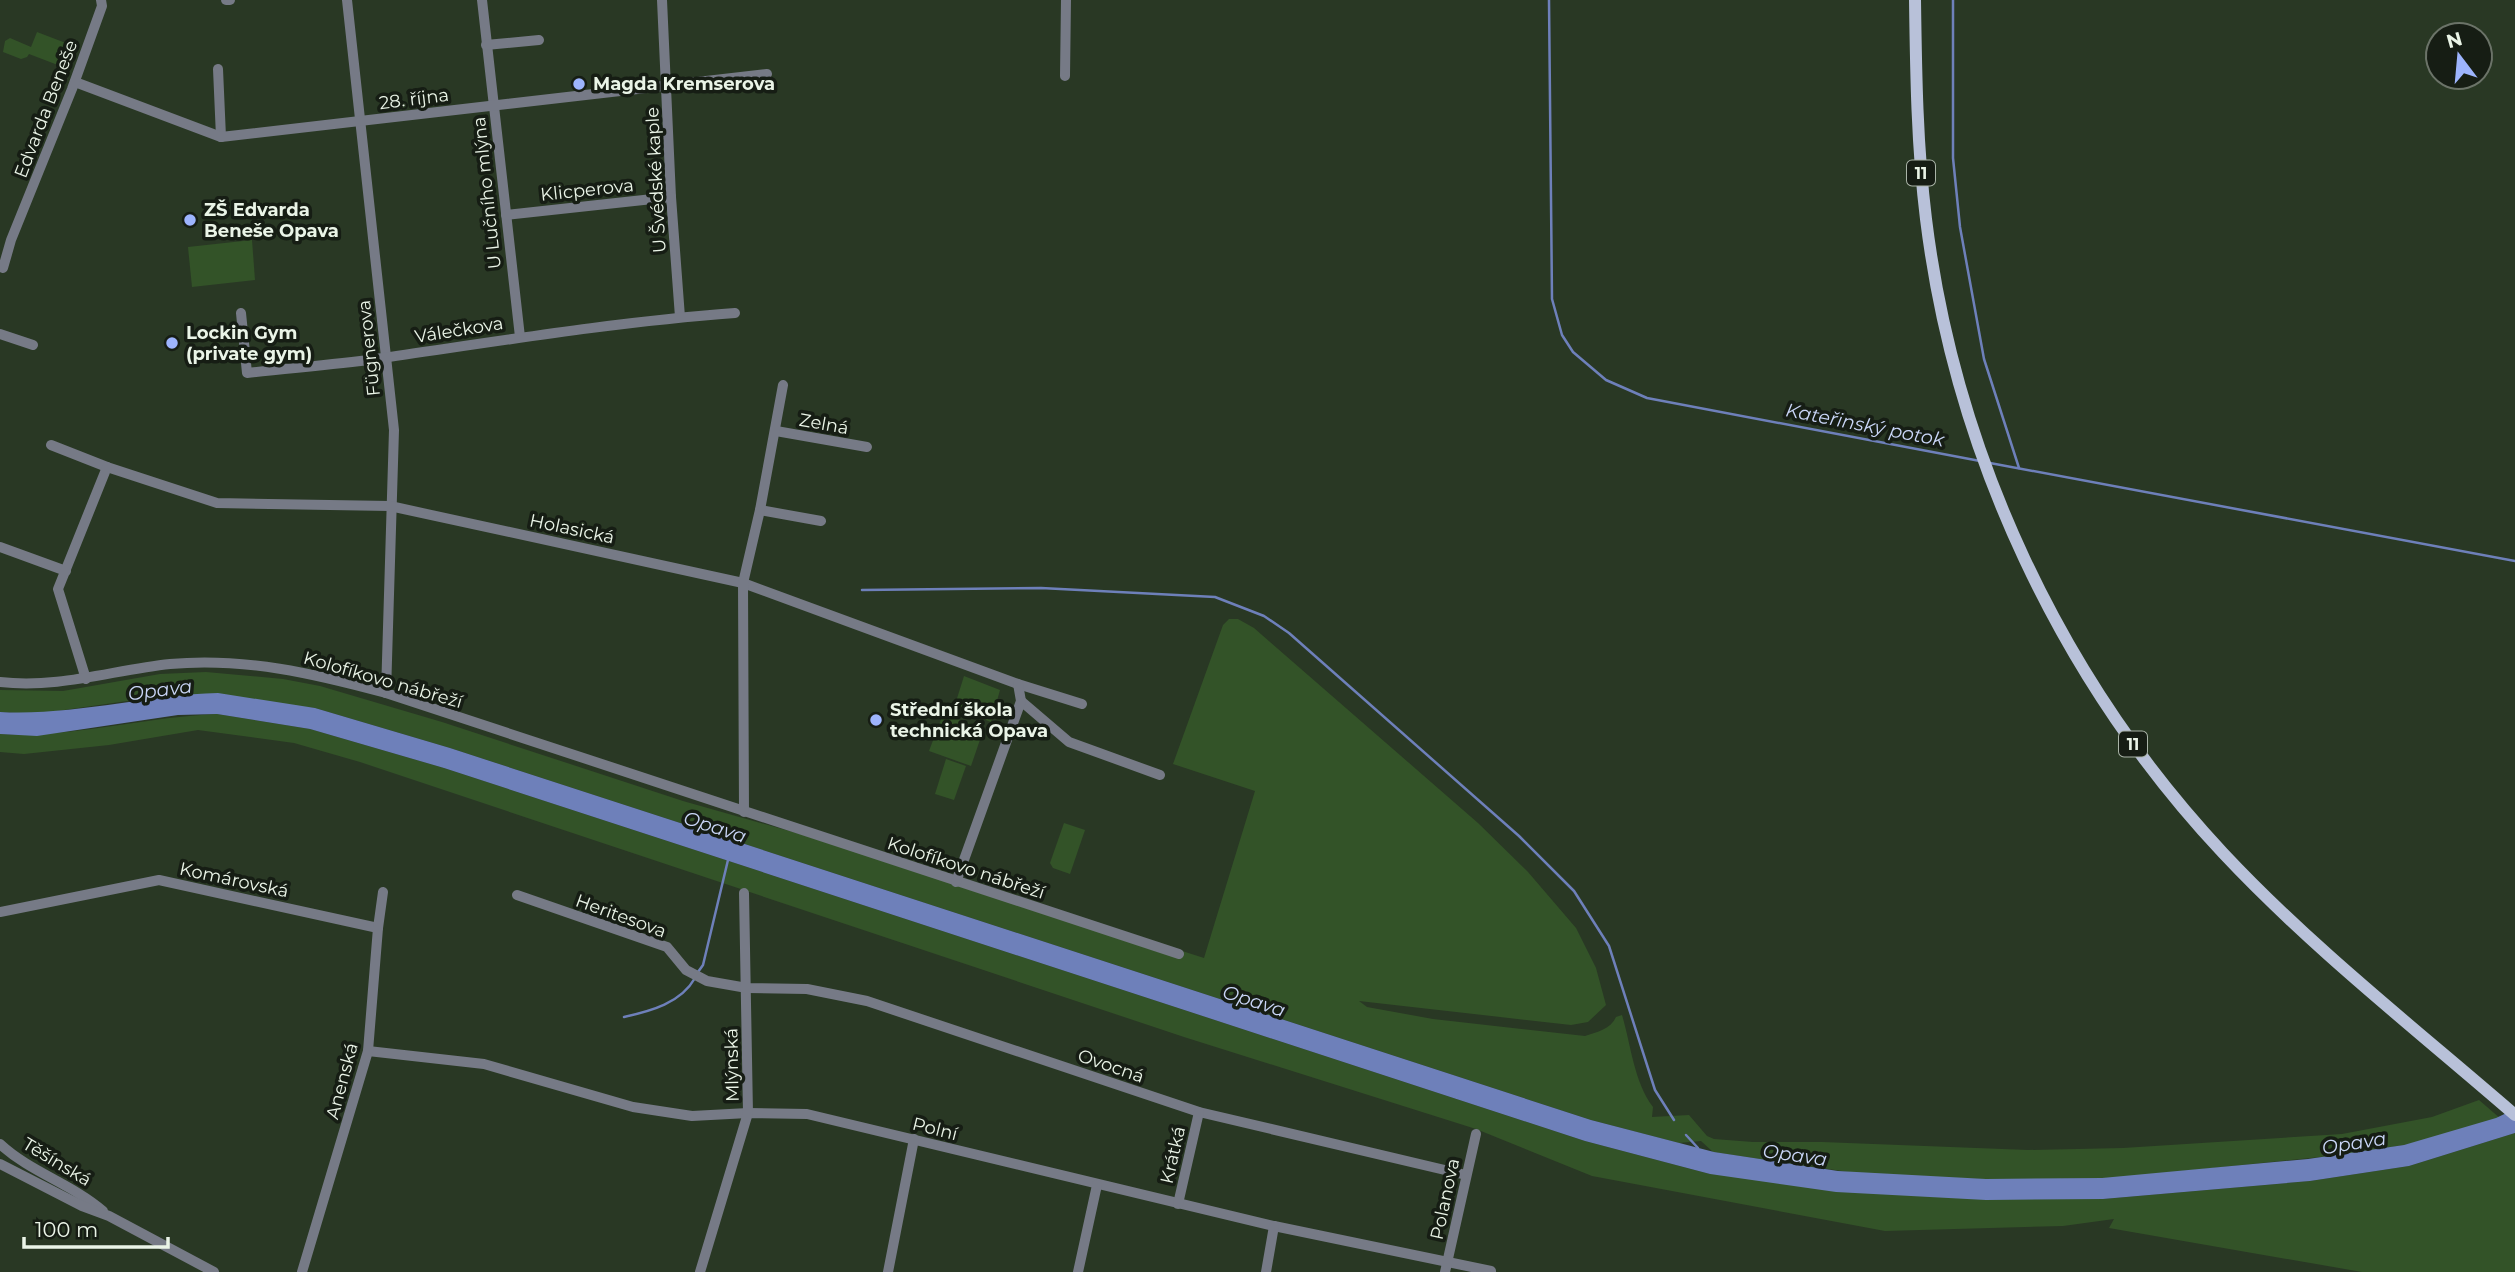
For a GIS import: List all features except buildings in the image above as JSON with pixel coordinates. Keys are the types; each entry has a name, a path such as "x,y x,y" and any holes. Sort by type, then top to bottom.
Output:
{"main road":[{"name":"11","path":"1915,0 1916,98 1921,175 1932,263 1949,344 1973,430 2002,508 2054,619 2117,722 2167,790 2223,853 2275,907 2515,1115"}],"street":[{"name":"Edvarda Beneše","path":"3,268 11,240 75,82 102,6 101,0"},
{"name":"Fügnerova","path":"346,0 394,429 386,693"},
{"name":"U Lučního mlýna","path":"482,0 520,337"},
{"name":"U Švédské kaple","path":"662,0 671,197 680,317"},
{"path":"1065,76 1066,0"},
{"path":"486,45 539,40"},
{"path":"218,69 221,137"},
{"name":"28. října","path":"75,82 221,137 767,74"},
{"name":"Klicperova","path":"506,215 671,197"},
{"name":"Válečkova","path":"241,313 247,373 680,317 734,313"},
{"path":"0,334 33,345"},
{"name":"Zelná","path":"743,583 776,431 783,385"},
{"name":"Zelná","path":"776,431 867,447"},
{"name":"Holasická","path":"51,445 107,467 217,503 390,506 743,583 1018,684 1082,704"},
{"path":"86,679 58,594 107,467"},
{"path":"760,510 821,521"},
{"path":"0,547 66,571"},
{"path":"743,583 744,812"},
{"name":"Kolofíkovo nábřeží","path":"0,682 34,683 86,679 172,664 212,663 280,668 321,676 386,693 1179,954"},
{"path":"956,882 1021,701 1018,684"},
{"path":"1021,701 1069,742 1160,775"},
{"name":"Komárovská","path":"0,912 159,880 378,928"},
{"name":"Anenská","path":"302,1272 368,1051 383,892"},
{"name":"Mlýnská","path":"700,1272 748,1113 744,893"},
{"name":"Heritesova","path":"517,895 667,947 686,970 707,981 747,988"},
{"name":"Ovocná","path":"747,988 807,989 867,1000 1199,1112 1466,1175"},
{"name":"Polní","path":"368,1051 484,1064 633,1107 692,1116 807,1114 1446,1268 1491,1271"},
{"name":"Krátká","path":"1178,1204 1199,1112"},
{"name":"Polanova","path":"1446,1268 1476,1134"},
{"path":"888,1272 914,1139"},
{"name":"Těšínská","path":"0,1144 27,1164 87,1197 109,1216"},
{"name":"Těšínská","path":"0,1156 98,1207"},
{"name":"Těšínská","path":"0,1164 82,1206 109,1216 214,1272"},
{"path":"1078,1272 1097,1185"},
{"path":"1266,1272 1273,1226"}],"green space":[{"path":"37,32 71,45 63,67 29,54 21,59 3,52 5,41 10,38 31,47"},
{"path":"252,240 255,280 192,287 188,247"},
{"path":"1229,619 1238,619 1254,628 1478,823 1528,872 1576,928 1596,968 1606,1005 1588,1022 1571,1025 1359,1001 1367,1007 1433,1019 1585,1036 1607,1027 1616,1017 1622,1015 1637,1075 1653,1107 1652,1117 1689,1115 1707,1136 1714,1139 2028,1150 2123,1148 2342,1134 2432,1117 2479,1100 2501,1119 2417,1143 2340,1155 2116,1178 2003,1180 1862,1174 1713,1152 1701,1141 1679,1143 1591,1120 450,748 315,708 176,694 36,714 0,712 0,690 63,691 160,674 206,672 283,679 320,686 442,722 683,801 952,877 1204,958 1255,791 1173,764 1223,625"},
{"path":"964,676 1000,690 991,722 954,708"},
{"path":"217,714 310,729 444,768 1585,1141 1710,1174 2103,1199 2310,1181 2409,1166 2515,1133 2515,1272 2362,1272 2109,1228 2114,1219 2063,1226 1885,1231 1592,1176 1476,1129 1184,1037 360,762 294,743 198,730 109,745 24,754 0,752 0,734 54,733"},
{"path":"943,714 984,728 971,766 929,751"},
{"path":"946,759 966,766 954,800 935,794"},
{"path":"1064,823 1085,830 1070,874 1053,868 1050,863"}],"water":[{"path":"218,693 315,708 450,748 1591,1120 1714,1152 1838,1171 1986,1179 2102,1178 2308,1159 2404,1145 2496,1118 2515,1109 2515,1133 2409,1166 2310,1181 2103,1199 1986,1200 1836,1192 1710,1174 1585,1141 444,768 310,729 217,714 178,715 37,736 0,734 0,712 55,711"}],"waterway":[{"name":"Kateřinský potok","path":"1549,0 1552,299 1562,335 1573,352 1606,380 1647,398 1980,461"},
{"path":"1953,0 1953,158 1960,227 1984,359 2019,468"},
{"name":"Kateřinský potok","path":"1990,463 2515,561"},
{"path":"862,590 1041,588 1215,597 1264,616 1289,633 1519,836 1574,891 1609,946 1655,1090 1674,1120"},
{"path":"698,972 703,965 728,860"},
{"path":"624,1017 655,1009 674,1000 695,978"},
{"path":"1686,1135 1698,1148"}],"place":[{"name":"Magda Kremserova","path":"579,84"},
{"name":"ZŠ Edvarda Beneše Opava","path":"190,220"},
{"name":"Lockin Gym (private gym)","path":"172,343"},
{"name":"Střední škola technická Opava","path":"876,720"}],"water label":[{"name":"Opava","path":"160,690"},
{"name":"Opava","path":"715,827"},
{"name":"Opava","path":"1254,1001"},
{"name":"Opava","path":"2354,1143"},
{"name":"Opava","path":"1795,1155"}]}
